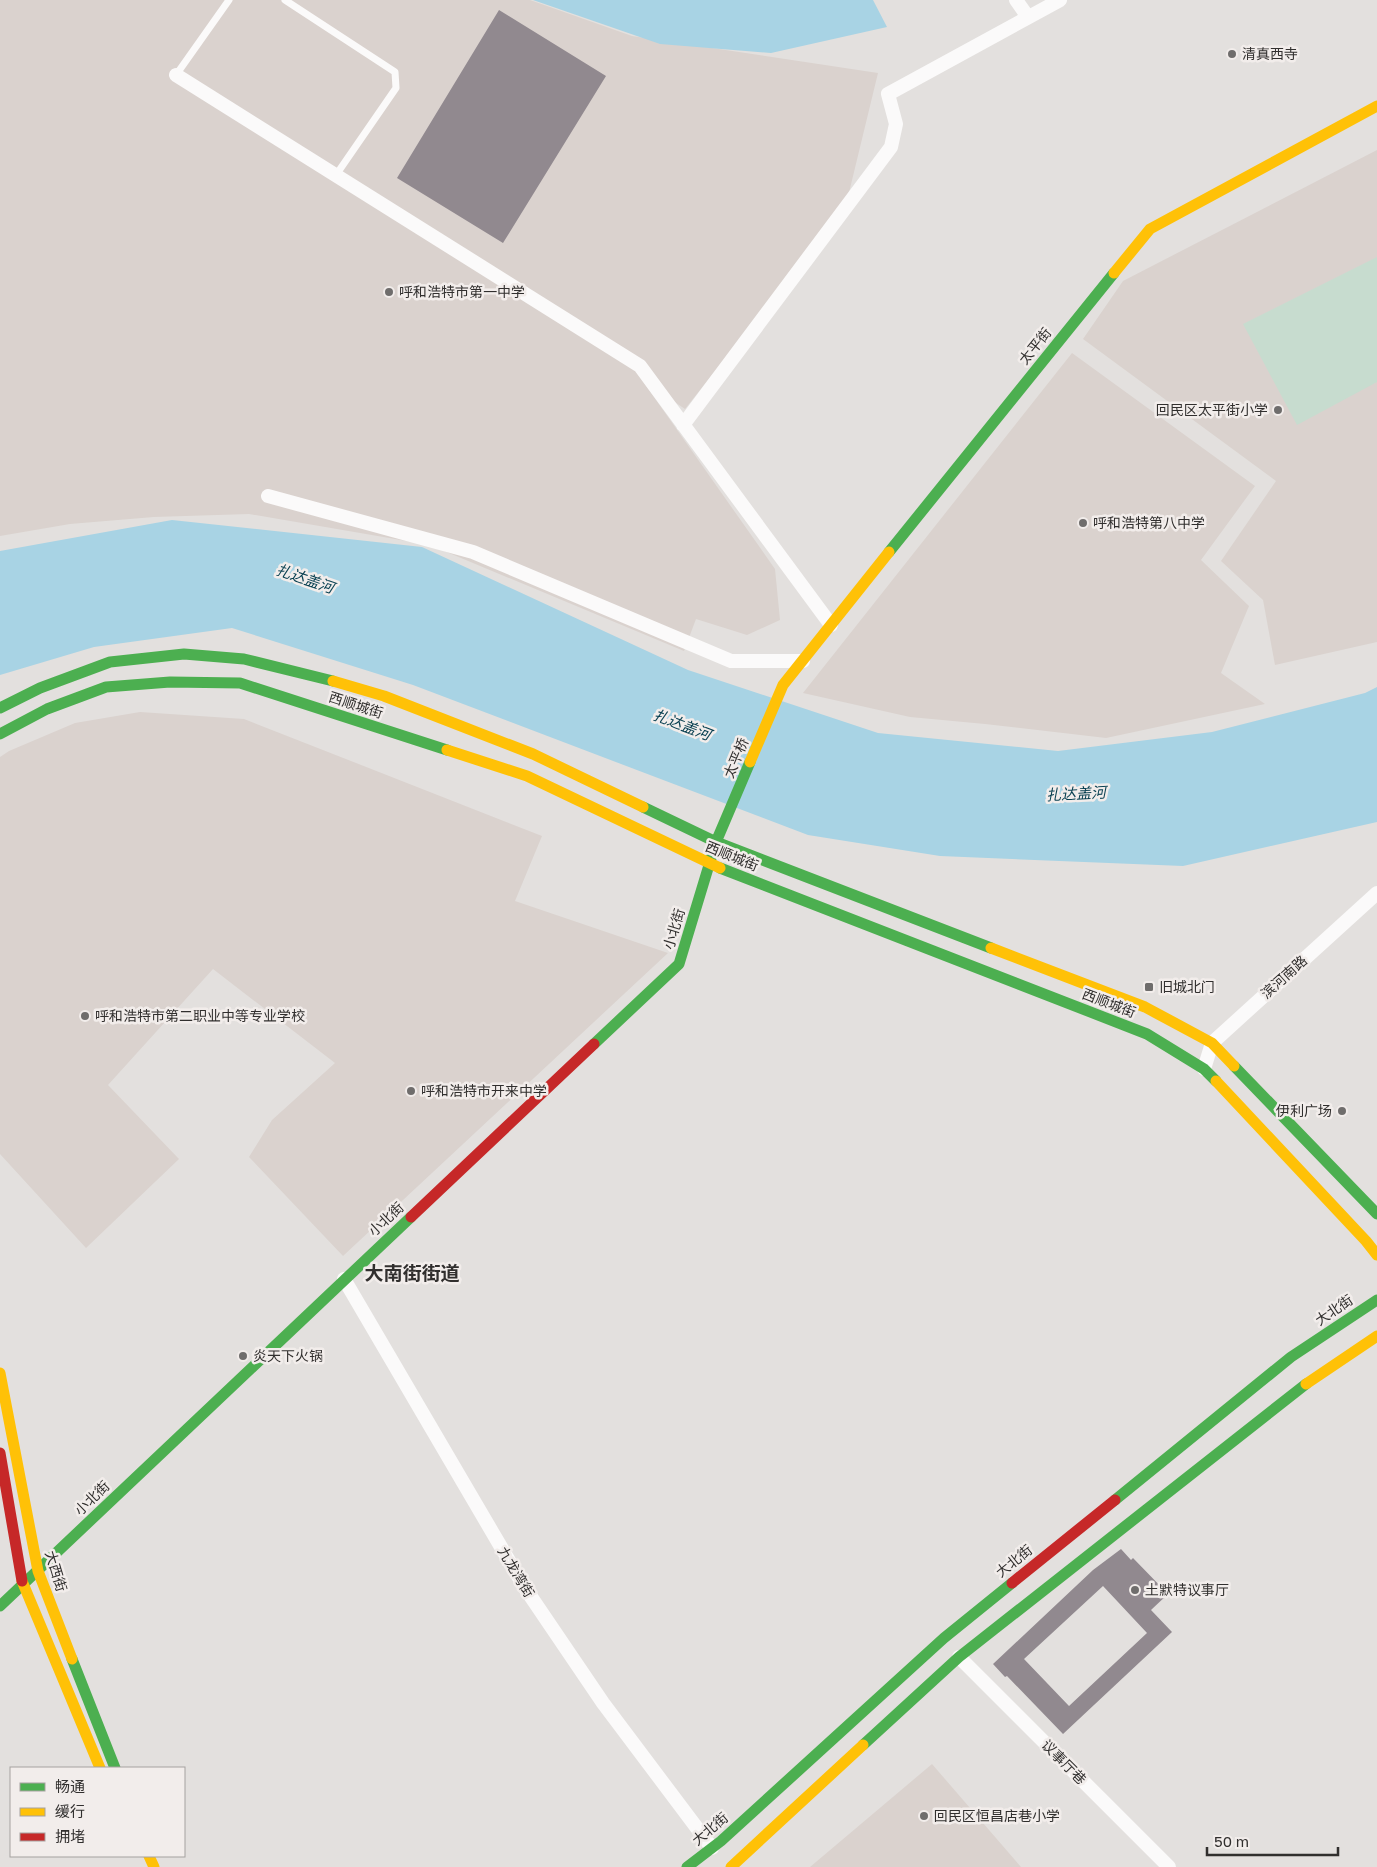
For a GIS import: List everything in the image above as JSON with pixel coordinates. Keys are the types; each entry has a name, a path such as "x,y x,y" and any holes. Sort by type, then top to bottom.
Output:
{"main road":[{"name":"太平街","path":"783,685 921,511 1150,229 1377,106"},
{"name":"西顺城街","path":"0,708 40,688 110,662 184,654 244,658 309,674 384,696 533,754 716,842 1145,1007 1212,1043 1377,1214"},
{"name":"西顺城街","path":"0,734 47,709 106,687 170,682 240,683 527,776 710,864 1147,1034 1204,1069 1366,1240 1377,1255"},
{"name":"太平桥","path":"716,842 783,685"},
{"name":"小北街","path":"0,1606 679,964 716,842"},
{"name":"大北街","path":"687,1867 712,1848 944,1638 1291,1357 1377,1300"},
{"path":"730,1867 959,1657 1320,1373 1377,1336"},
{"name":"大西街","path":"0,1373 38,1571 115,1767"},
{"path":"0,1452 23,1585 100,1767"}],"street":[{"path":"1016,0 1028,17"},
{"path":"684,425 891,147 896,124 888,94 1060,0"},
{"path":"176,75 640,366 830,625"},
{"path":"268,496 473,552 731,661 803,661"},
{"name":"滨河南路","path":"1212,1043 1377,893"},
{"path":"1204,1069 1212,1043"},
{"name":"九龙湾街","path":"344,1280 525,1588 603,1703 712,1848"},
{"name":"议事厅巷","path":"959,1657 1169,1867"}],"lane":[{"path":"176,75 229,0"},
{"path":"285,0 395,72 396,88 336,175"}],"shaded area":[{"name":"呼和浩特市第一中学","path":"0,0 530,0 632,36 878,73 846,205 685,409 642,380 775,569 780,620 747,635 696,619 684,651 430,545 249,514 154,517 70,524 0,536"},
{"name":"回民区太平街小学","path":"1377,150 1377,642 1275,665 1263,600 1221,561 1276,481 1083,339 1123,281"},
{"name":"呼和浩特第八中学","path":"1072,353 1255,486 1201,560 1249,606 1221,673 1265,704 1106,738 910,717 803,693"},
{"name":"呼和浩特市第二职业中等专业学校","path":"140,712 244,719 542,836 515,901 668,953 343,1256 249,1157 272,1120 335,1063 213,969 108,1085 179,1159 86,1248 0,1154 0,757 9,751 75,723"},
{"name":"回民区恒昌店巷小学","path":"932,1764 1021,1867 810,1867"}],"green space":[{"path":"1377,257 1377,382 1297,425 1243,324"}],"water":[{"path":"533,0 873,0 887,27 771,53 660,44"},
{"name":"扎达盖河","path":"172,520 422,547 688,670 878,733 1058,751 1212,732 1365,693 1377,687 1377,822 1183,866 940,856 808,835 413,685 232,628 94,647 0,675 0,551"}],"building":[{"path":"499,10 606,76 503,243 397,178"},
{"path":"1121,1549 1131,1560 1133,1558 1168,1594 1151,1610 1172,1632 1063,1734 993,1664 1093,1570","holes":["1103,1586 1147,1633 1069,1706 1024,1659"]}],"traffic: fast":[{"path":"889,552 1114,273"},
{"path":"0,708 40,688 110,662 184,654 244,659 333,681"},
{"path":"0,734 47,709 106,687 170,682 240,683 447,750"},
{"path":"594,1044 679,964 716,842 750,762"},
{"path":"643,807 716,842 991,948"},
{"path":"720,868 1147,1034 1204,1069 1216,1081"},
{"path":"1234,1066 1377,1214"},
{"path":"0,1606 411,1217"},
{"path":"1115,1500 1291,1357 1377,1300"},
{"path":"863,1745 959,1657 1306,1384"},
{"path":"687,1867 721,1841 944,1638 1012,1583"},
{"path":"72,1659 115,1767"}],"traffic: slow":[{"path":"1114,273 1150,229 1377,106"},
{"path":"750,762 783,685 889,552"},
{"path":"333,681 384,696 533,754 643,807"},
{"path":"447,750 527,776 720,868"},
{"path":"991,948 1145,1007 1212,1043 1234,1066"},
{"path":"1216,1081 1377,1255"},
{"path":"1306,1384 1377,1336"},
{"path":"0,1373 38,1571 72,1659"},
{"path":"22,1581 100,1767"},
{"path":"731,1867 863,1745"},
{"path":"149,1857 154,1867"}],"traffic: jam":[{"path":"411,1217 594,1044"},
{"path":"0,1453 22,1581"},
{"path":"1012,1583 1115,1500"}],"place":[{"name":"清真西寺","path":"1232,54"},
{"name":"呼和浩特市第一中学","path":"389,292"},
{"name":"回民区太平街小学","path":"1278,410"},
{"name":"呼和浩特第八中学","path":"1083,523"},
{"name":"旧城北门","path":"1149,987"},
{"name":"呼和浩特市第二职业中等专业学校","path":"85,1016"},
{"name":"呼和浩特市开来中学","path":"411,1091"},
{"name":"伊利广场","path":"1342,1111"},
{"name":"炎天下火锅","path":"243,1356"},
{"name":"土默特议事厅","path":"1135,1590"},
{"name":"回民区恒昌店巷小学","path":"924,1816"}],"district":[{"name":"大南街街道","path":"412,1273"}]}
